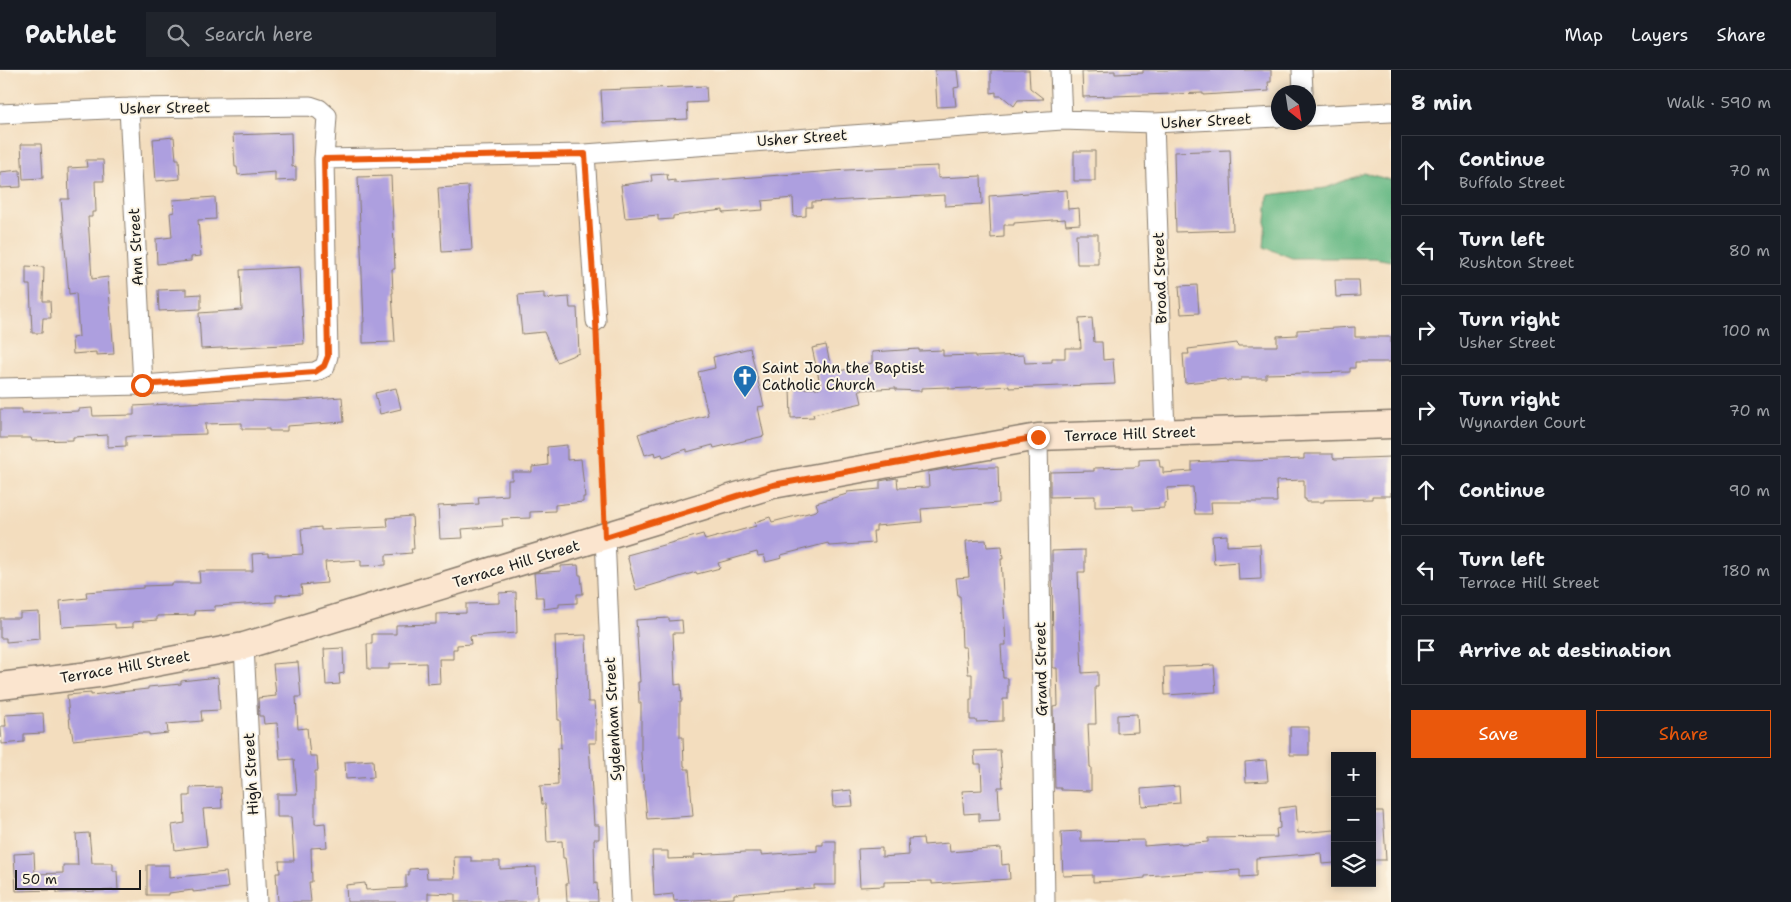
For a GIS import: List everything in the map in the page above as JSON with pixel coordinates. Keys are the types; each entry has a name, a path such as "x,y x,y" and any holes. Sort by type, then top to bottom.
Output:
{"street":[{"path":"1060,70 1062,120"},
{"path":"1302,70 1303,85"},
{"name":"Usher Street","path":"0,114 129,108 310,106 319,109 327,116 324,159 585,154 1062,120 1154,123 1271,117"},
{"name":"Ann Street","path":"129,108 142,385"},
{"path":"1316,116 1391,112"},
{"name":"Broad Street","path":"1154,123 1165,433"},
{"path":"585,154 596,321"},
{"path":"0,388 142,385 315,372 324,366 328,356 324,159"},
{"name":"Terrace Hill Street","path":"0,686 98,674 244,646 773,485 1038,437 1391,425"},
{"name":"Grand Street","path":"1038,437 1045,902"},
{"name":"Sydenham Street","path":"605,537 621,902"},
{"name":"High Street","path":"244,646 258,902"}],"path":[{"path":"596,321 605,537"}],"green space":[{"path":"1364,173 1391,180 1391,261 1375,258 1292,258 1264,247 1268,195 1326,188"}],"building":[{"path":"935,70 957,70 959,87 954,88 956,106 937,107"},
{"path":"991,70 1029,70 1030,88 1044,99 1018,100 1014,106 1002,96 996,96 996,92 991,93"},
{"path":"1143,70 1271,70 1271,82 1268,82 1269,91 1203,95 1203,93 1083,97 1082,72 1115,71 1115,74 1143,73"},
{"path":"706,86 707,102 687,103 688,119 603,123 601,90"},
{"path":"291,133 292,167 296,166 296,180 275,181 275,172 238,175 237,167 235,167 233,135"},
{"path":"174,137 176,159 179,159 180,179 156,181 153,139"},
{"path":"21,144 41,144 43,178 23,179"},
{"path":"1230,150 1233,230 1176,232 1174,152"},
{"path":"1074,151 1095,151 1095,181 1074,181"},
{"path":"86,160 103,160 104,181 95,181 96,212 92,212 92,217 88,217 92,279 108,277 114,354 96,355 96,352 73,354 72,338 79,337 76,293 69,294 61,199 69,199 68,168 87,167"},
{"path":"938,166 938,178 981,176 982,204 945,206 945,195 812,202 812,207 806,207 806,216 794,217 793,198 762,201 763,210 723,213 723,210 673,216 673,219 658,220 658,215 625,218 621,185 652,181 651,175 667,174 668,181 675,180 675,183 847,170"},
{"path":"20,170 21,187 0,188 0,172"},
{"path":"391,176 395,269 392,269 392,293 395,342 363,343 364,322 358,177"},
{"path":"468,186 472,250 442,252 438,188"},
{"path":"1067,190 1068,209 1079,208 1080,224 1066,225 1065,219 1014,223 1014,225 1004,225 1004,237 991,238 989,196"},
{"path":"215,197 216,219 198,220 201,256 191,257 191,261 157,264 156,239 172,237 170,213 174,212 173,200"},
{"path":"1076,234 1098,234 1098,264 1077,264"},
{"path":"26,266 44,267 43,301 50,301 51,318 43,318 42,333 32,333 30,285 26,285"},
{"path":"300,267 304,344 201,349 199,313 242,310 240,270"},
{"path":"1335,280 1359,280 1360,296 1336,297"},
{"path":"1197,285 1199,313 1181,314 1179,286"},
{"path":"186,289 186,295 201,294 201,309 159,311 158,290"},
{"path":"544,293 544,299 569,297 570,308 577,308 579,353 557,362 544,332 522,334 518,295"},
{"path":"1092,318 1094,342 1102,342 1103,360 1113,359 1115,384 1009,388 1009,386 949,389 949,387 921,388 921,391 896,390 896,388 859,390 862,403 813,414 814,417 791,418 790,389 821,388 812,348 826,345 832,373 872,363 872,352 919,349 919,351 943,350 943,356 1024,355 1025,363 1052,362 1052,358 1065,358 1065,348 1081,348 1079,319"},
{"path":"1355,327 1355,337 1391,337 1391,362 1355,362 1355,368 1350,368 1350,372 1266,374 1266,378 1241,378 1241,380 1227,381 1226,379 1185,383 1183,354 1189,354 1188,349 1237,343 1238,346 1277,346 1277,336 1297,335 1297,330"},
{"name":"Saint John the Baptist Catholic Church","path":"750,348 764,406 758,407 764,436 714,448 713,445 687,452 687,449 663,457 662,454 656,456 655,452 645,455 638,434 676,422 708,415 698,372 715,368 713,357"},
{"path":"396,388 401,409 380,414 375,393"},
{"path":"342,397 344,422 287,426 287,431 242,429 242,423 205,424 206,434 132,436 126,437 126,446 108,447 108,435 73,437 73,440 32,441 31,438 0,438 0,409 22,409 22,413 79,411 79,409 92,408 93,416 134,415 134,406 242,400 286,401"},
{"path":"567,445 567,460 581,459 585,497 583,497 583,502 555,505 555,511 530,512 530,518 502,519 503,526 462,529 463,538 440,539 438,506 479,504 478,497 508,495 508,480 512,480 512,472 532,472 532,467 548,465 547,447"},
{"path":"1304,454 1333,454 1335,459 1391,457 1391,496 1372,496 1372,499 1306,502 1306,499 1304,499 1304,480 1276,481 1277,502 1211,502 1212,514 1195,514 1193,487 1167,488 1168,502 1164,503 1164,508 1133,510 1133,506 1095,507 1095,496 1050,497 1050,472 1094,471 1094,468 1135,467 1139,466 1139,460 1159,459 1160,467 1163,467 1163,473 1192,471 1192,462 1304,459"},
{"path":"998,467 999,503 921,509 922,522 876,526 876,531 873,531 874,543 829,546 828,543 781,555 782,558 766,562 764,555 758,556 757,552 718,563 720,568 697,574 696,572 636,590 627,555 703,534 705,540 756,526 755,522 770,517 772,522 816,511 818,509 816,503 847,494 847,492 880,489 880,481 897,478 898,488 929,487 928,472 951,468"},
{"path":"412,516 414,549 411,549 412,553 386,555 386,565 361,566 361,560 325,562 327,583 301,585 302,594 276,595 276,602 215,606 215,610 194,611 195,615 157,616 157,620 133,622 133,627 115,628 115,624 62,627 60,601 87,598 86,592 143,588 143,586 171,585 171,583 200,583 199,571 253,571 252,554 268,553 268,556 303,554 301,529 321,527 321,530 388,527 387,518"},
{"path":"1227,535 1227,546 1260,544 1261,579 1239,580 1238,562 1214,564 1212,536"},
{"path":"986,540 987,547 1002,546 1003,559 1001,559 1006,645 1001,645 1003,678 1008,678 1008,699 1003,699 1003,721 976,722 976,720 970,720 972,674 968,674 966,647 962,647 960,596 958,596 956,578 969,577 966,541"},
{"path":"1085,550 1085,572 1078,572 1082,673 1098,672 1098,687 1095,687 1096,724 1088,724 1091,791 1061,790 1061,788 1055,788 1053,707 1058,706 1057,668 1053,668 1052,551"},
{"path":"578,565 583,594 577,594 577,603 559,604 559,607 544,609 543,597 536,597 534,573 561,571 561,566"},
{"path":"516,592 517,633 470,636 471,644 457,645 457,649 453,649 453,659 439,659 440,683 427,684 426,663 389,664 389,669 368,669 367,644 372,644 372,634 396,634 396,625 436,624 436,614 466,613 466,604 499,603 499,593"},
{"path":"39,612 40,639 6,642 6,638 0,638 0,618 20,618 20,613"},
{"path":"669,618 669,621 682,620 683,633 673,633 675,685 681,684 680,737 683,737 684,766 685,769 689,769 693,816 647,819 641,754 641,703 639,703 638,682 640,682 636,620"},
{"path":"586,635 588,702 594,702 596,725 596,743 589,743 594,825 599,825 599,839 594,839 595,884 597,883 598,902 567,902 566,884 568,884 562,841 547,842 545,804 542,804 540,786 558,785 557,748 561,748 555,636"},
{"path":"343,648 344,673 339,674 340,684 326,685 324,649"},
{"path":"298,662 301,697 296,697 298,729 307,728 310,756 317,756 318,771 315,771 315,824 325,823 327,847 311,848 312,882 309,882 311,902 278,902 276,873 280,873 279,861 294,861 291,817 277,817 277,794 297,794 294,759 280,760 277,723 264,724 263,716 259,716 258,698 276,696 273,664"},
{"path":"1214,665 1216,692 1165,695 1164,667"},
{"path":"218,677 220,710 201,711 202,721 167,724 168,733 149,735 149,733 140,733 73,740 67,695 91,693 91,695 148,689 148,687 181,684 181,681"},
{"path":"43,713 44,733 24,734 24,742 2,744 1,726 6,726 5,715"},
{"path":"1137,714 1138,732 1117,733 1117,715"},
{"path":"1290,727 1309,727 1309,755 1290,755"},
{"path":"1000,750 1003,787 998,787 1000,820 979,821 979,813 964,814 962,791 982,790 981,764 975,764 974,751"},
{"path":"373,760 374,777 346,779 345,762"},
{"path":"1266,760 1268,781 1246,782 1245,762"},
{"path":"1179,786 1180,803 1142,806 1141,789"},
{"path":"221,787 222,808 203,809 207,846 175,850 172,825 185,823 184,796 190,796 190,788"},
{"path":"851,790 853,806 833,807 832,792"},
{"path":"1296,806 1298,833 1331,830 1331,863 1322,864 1321,853 1256,858 1256,876 1240,877 1240,870 1145,876 1145,878 1093,882 1093,875 1063,876 1061,832 1081,831 1081,841 1144,840 1144,846 1208,842 1208,838 1277,837 1276,829 1280,828 1279,808"},
{"path":"1376,811 1383,811 1386,860 1376,860"},
{"path":"89,833 92,863 113,863 113,871 117,871 118,890 57,893 57,890 16,891 14,854 34,853 35,874 63,873 63,865 78,865 76,834"},
{"path":"923,838 924,845 949,843 950,852 1001,848 1002,865 1009,864 1010,879 932,884 932,881 884,882 884,886 860,887 858,849 882,848 882,857 909,855 908,839"},
{"path":"823,841 836,841 836,885 814,885 814,888 734,894 734,898 674,901 673,894 654,896 652,851 668,851 668,859 694,858 694,855 745,852 761,852 761,855 817,851 817,845 823,845"},
{"path":"454,857 471,857 471,861 500,861 500,869 536,867 537,900 535,902 455,902 455,894 428,893 428,902 347,902 346,885 365,883 366,890 404,888 406,887 406,875 409,875 409,869 426,868 427,878 455,878"},
{"path":"147,865 169,865 169,878 226,872 228,888 193,892 193,890 169,893 169,895 147,895"}],"place":[{"name":"Saint John the Baptist Catholic Church","path":"745,398"}],"route":[{"path":"142,385 315,372 324,366 328,356 324,159 585,154 596,321 605,537 773,485 1038,437"}]}
